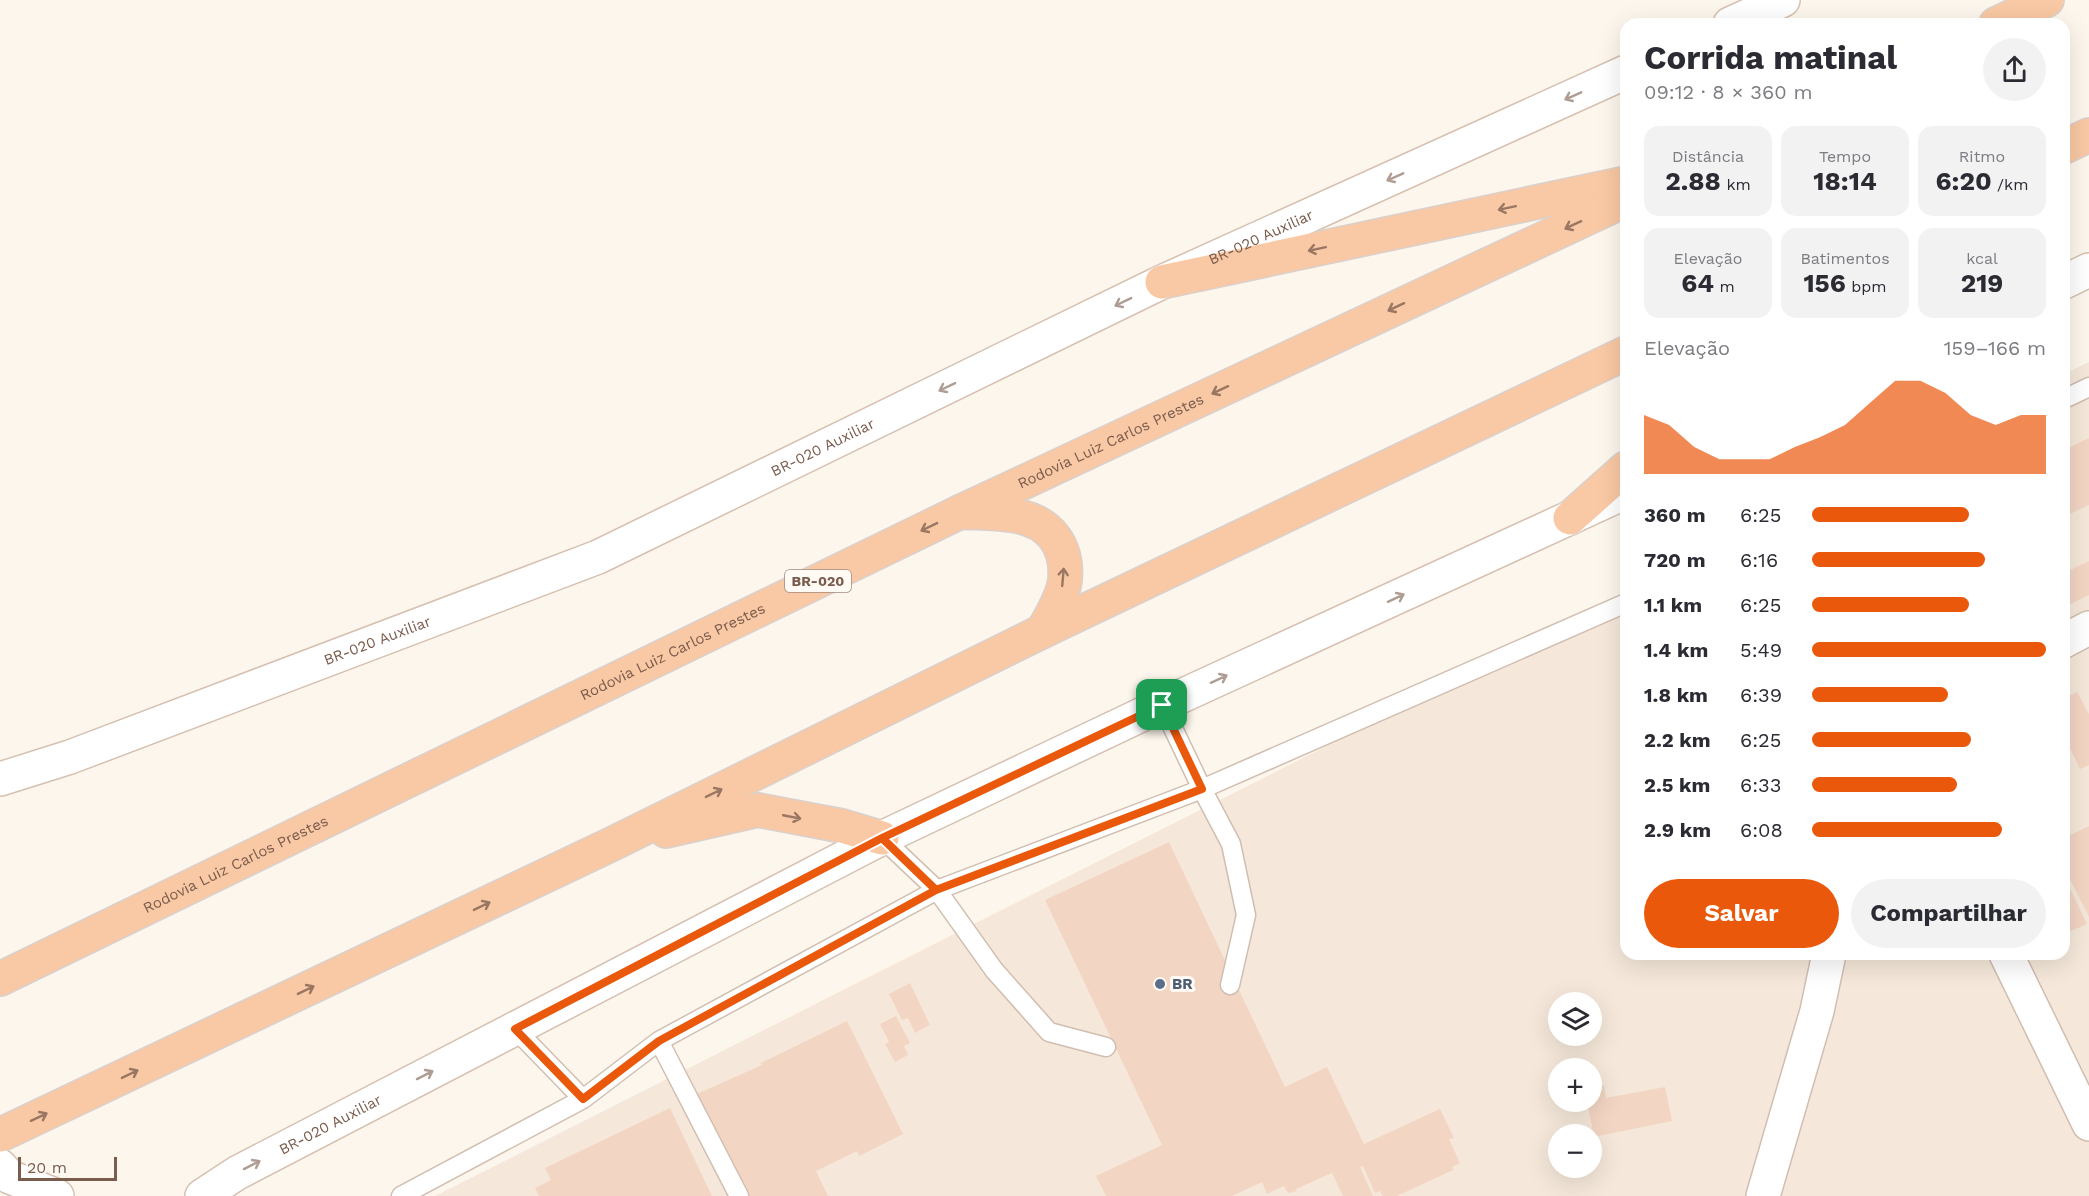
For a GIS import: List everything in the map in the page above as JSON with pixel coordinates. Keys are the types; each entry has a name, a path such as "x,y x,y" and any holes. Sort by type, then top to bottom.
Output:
{"highway":[{"path":"2009,18 2047,0"},
{"path":"2070,144 2089,135"},
{"path":"1162,282 1620,184"},
{"name":"Rodovia Luiz Carlos Prestes","path":"7,975 960,512 1620,203"},
{"path":"0,1134 612,844 1043,631 1620,356"},
{"path":"1570,518 1620,473"},
{"path":"960,512 1018,516 1042,526 1058,540 1064,560 1065,580 1058,602 1043,631"},
{"path":"612,844 758,810 842,826 882,838"}],"main road":[{"path":"1743,18 1783,0"},
{"name":"BR-020 Auxiliar","path":"0,779 70,757 597,557 1162,282 1620,75"},
{"path":"2070,279 2089,270"},
{"name":"BR-020 Auxiliar","path":"202,1196 237,1173 882,838 1162,705 1620,495"},
{"path":"2070,638 2089,628"},
{"path":"1763,1196 1817,1011 1828,960"},
{"path":"2009,960 2089,1124"},
{"path":"0,1166 10,1177 57,1196"}],"lane":[{"path":"2070,396 2089,387"},
{"path":"401,1196 583,1099 659,1041 936,890 1202,789 1620,606"},
{"path":"1162,705 1231,844 1246,915 1230,985"},
{"path":"882,838 936,890 994,970 1049,1032 1106,1047"},
{"path":"515,1029 583,1099"},
{"path":"659,1041 739,1196"}],"shaded area":[{"path":"2089,362 2089,1196 435,1196 1620,598 1620,960 2070,960 2070,371"}],"building":[{"path":"2089,438 2089,505 2070,514 2070,447"},
{"path":"2089,561 2089,595 2070,604 2070,570"},
{"path":"2077,692 2089,714 2089,765 2080,769 2070,748 2070,695"},
{"path":"2089,826 2089,917 2070,879 2070,835"},
{"name":"BR","path":"1169,842 1285,1087 1327,1067 1364,1144 1440,1109 1454,1138 1449,1139 1460,1163 1452,1167 1453,1170 1397,1196 1383,1196 1380,1191 1375,1193 1363,1166 1360,1167 1373,1196 1343,1196 1332,1173 1296,1189 1297,1191 1288,1193 1284,1186 1267,1194 1262,1182 1232,1196 1106,1196 1096,1176 1162,1145 1045,900"},
{"path":"2070,889 2087,924 2070,931"},
{"path":"910,983 930,1025 915,1033 908,1018 902,1020 889,994"},
{"path":"896,1016 910,1043 904,1046 908,1055 895,1062 885,1044 889,1042 880,1024"},
{"path":"847,1021 903,1134 859,1156 857,1151 816,1171 828,1196 747,1196 697,1094 762,1065 761,1063"},
{"path":"1602,1085 1604,1085 1606,1098 1665,1087 1672,1121 1602,1135 1602,1124 1591,1124 1589,1112 1602,1112"},
{"path":"670,1108 712,1196 539,1196 535,1188 551,1180 545,1168"}],"place":[{"name":"BR","path":"1160,984"}],"route":[{"path":"1162,705 882,838 936,890 659,1041 583,1099 515,1029 882,838 936,890 1202,789 1162,705"}]}
